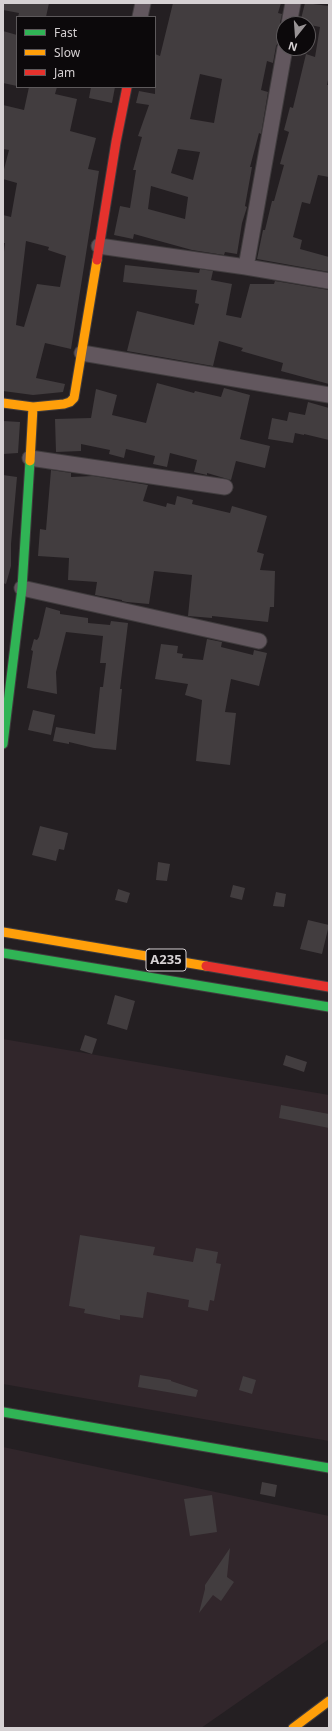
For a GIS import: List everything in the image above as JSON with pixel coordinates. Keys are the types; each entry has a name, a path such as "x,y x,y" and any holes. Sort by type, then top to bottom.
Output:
{"main road":[{"path":"3,403 33,407 64,404 70,402 74,398 127,88"},
{"path":"3,744 22,588 33,407"},
{"name":"A235","path":"3,932 329,987"},
{"name":"A235","path":"3,953 329,1007"},
{"path":"3,1412 329,1468"},
{"path":"293,1728 329,1701"}],"street":[{"path":"140,16 143,3"},
{"path":"291,16 293,3"},
{"path":"246,267 284,56"},
{"path":"99,246 246,267 329,281"},
{"path":"82,353 329,396"},
{"path":"30,458 225,486"},
{"path":"22,588 259,641"}],"shaded area":[{"path":"3,1039 329,1095 329,1441 3,1384"},
{"path":"3,1447 329,1516 329,1639 201,1728 3,1728"}],"building":[{"path":"3,3 49,3 46,16 18,16 19,13 3,10"},
{"path":"173,3 281,3 278,13 282,14 282,16 276,16 276,46 273,63 267,61 261,90 268,92 261,134 259,133 250,167 252,167 245,206 247,207 242,223 237,254 225,252 224,255 192,250 134,234 133,239 114,235 120,206 130,208 136,170 133,170 142,137 138,136 149,105 136,103 139,91 155,94 156,54 160,56","holes":["200,74 222,79 214,123 190,119","178,149 200,152 193,180 171,173","151,186 188,197 185,219 148,209"]},
{"path":"305,3 329,6 329,75 327,85 329,85 329,177 318,175 310,204 302,202 293,237 302,240 300,249 329,257 329,272 257,259 263,230 265,230 272,201 274,201 284,165 280,164 289,132 284,130 290,107 293,108 306,56 316,56 320,27 316,26 316,16 302,16"},
{"path":"3,31 16,35 16,86 3,83"},
{"path":"29,88 57,88 55,94 77,99 70,131 96,138 88,169 99,171 71,349 45,343 36,378 65,384 63,392 33,395 3,391 3,260 5,243 3,243 3,215 11,217 17,183 3,179 3,173 9,150 3,149 3,105 24,110","holes":["26,241 49,247 48,250 66,256 60,287 37,284 24,327 16,325"]},
{"path":"91,88 115,88 112,103 89,98"},
{"path":"125,265 199,273 200,269 213,271 211,280 232,284 226,315 241,318 250,284 274,284 275,281 329,290 329,384 281,371 283,363 241,351 243,348 219,341 213,366 127,351 137,311 194,325 199,304 195,303 197,290 123,282"},
{"path":"157,383 194,393 195,391 221,397 224,388 250,395 240,439 270,446 265,468 236,461 231,480 207,473 207,475 194,472 197,460 170,453 167,467 153,464 155,456 126,449 124,458 109,454 110,450 81,444 81,451 56,452 55,419 91,418 96,389 117,395 112,415 146,423"},
{"path":"308,402 329,408 329,440 295,433 293,443 268,439 272,418 287,421 289,412 305,415"},
{"path":"3,421 20,422 18,453 3,454"},
{"path":"51,470 71,473 71,477 93,476 148,485 143,501 166,507 167,503 175,505 177,496 193,500 192,504 230,513 232,506 267,516 257,552 264,554 260,570 275,571 274,607 270,607 268,622 212,616 212,618 188,616 192,575 154,571 149,604 127,602 95,595 97,582 68,580 69,558 38,556 40,529 46,530"},
{"path":"3,475 17,477 11,544 11,566 6,584 3,583"},
{"path":"46,607 60,611 60,614 88,618 88,623 110,625 111,621 128,623 120,689 122,689 116,750 94,748 69,742 69,744 53,741 56,727 95,734 100,687 103,687 106,663 100,663 103,636 66,632 56,672 57,694 27,688 33,651 31,650 34,639 37,640 39,637"},
{"path":"207,639 222,642 221,647 253,655 254,650 267,653 259,686 231,679 225,712 236,713 230,765 196,761 202,700 185,695 188,684 155,679 161,644 178,646 177,653 183,654 182,658 203,660"},
{"path":"33,710 55,715 51,735 28,730"},
{"path":"40,826 68,833 64,850 59,849 56,861 32,855"},
{"path":"158,862 170,864 167,881 156,880"},
{"path":"233,885 245,888 242,900 230,897"},
{"path":"118,889 130,893 127,903 115,900"},
{"path":"276,892 286,894 284,907 273,906"},
{"path":"308,920 329,925 322,954 300,949"},
{"path":"115,995 135,1001 127,1030 107,1024"},
{"path":"85,1035 97,1039 92,1054 80,1050"},
{"path":"286,1055 307,1062 304,1072 283,1065"},
{"path":"281,1105 329,1114 329,1128 279,1118"},
{"path":"80,1235 155,1247 153,1255 193,1262 196,1248 218,1252 216,1263 221,1264 214,1301 210,1300 208,1311 188,1307 189,1300 147,1292 143,1318 120,1315 120,1320 84,1313 85,1309 69,1306"},
{"path":"140,1375 171,1380 198,1390 196,1397 138,1387"},
{"path":"243,1376 256,1380 252,1394 239,1390"},
{"path":"262,1482 277,1485 275,1497 260,1494"},
{"path":"212,1495 217,1532 190,1536 184,1499"},
{"path":"230,1548 227,1577 234,1582 221,1601 213,1595 199,1613 205,1585"}],"traffic: fast":[{"path":"3,744 22,588 30,461"},
{"path":"3,953 329,1007"},
{"path":"3,1412 329,1468"}],"traffic: slow":[{"path":"3,403 33,407 64,404 70,402 74,398 97,260"},
{"path":"30,461 33,407"},
{"path":"3,932 206,966"},
{"path":"293,1728 329,1701"}],"traffic: jam":[{"path":"97,260 116,142 127,88"},
{"path":"206,966 329,987"}]}
